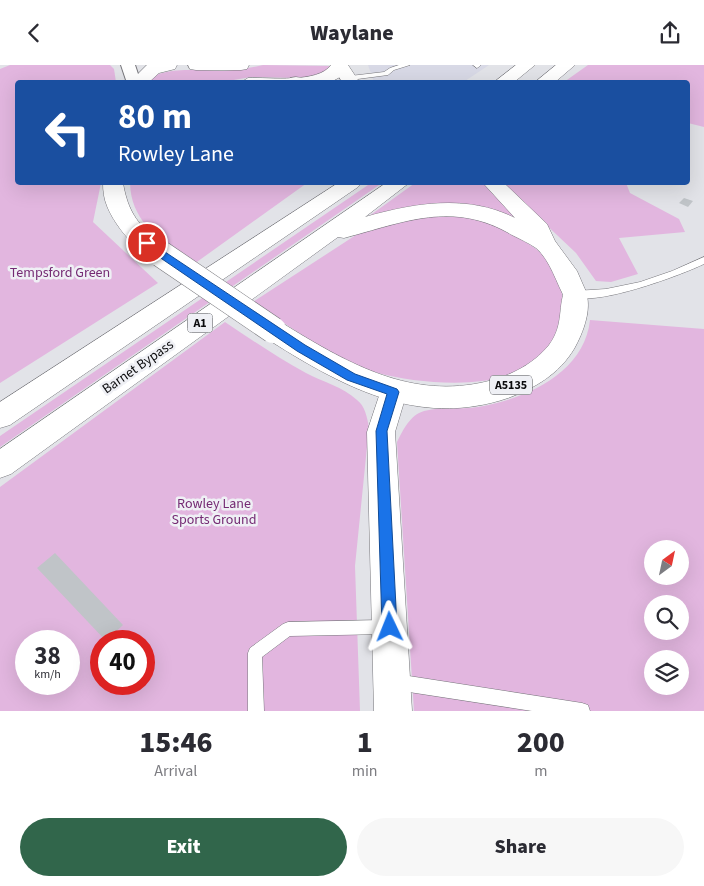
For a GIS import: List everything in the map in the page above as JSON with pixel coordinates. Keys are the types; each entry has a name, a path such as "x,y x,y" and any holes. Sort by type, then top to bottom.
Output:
{"main road":[{"path":"139,80 153,69 169,65"},
{"path":"197,65 241,65"},
{"path":"505,80 527,65"},
{"path":"546,80 567,65"},
{"path":"315,80 325,79 338,71 347,76"},
{"name":"A5135","path":"113,185 113,194 122,218 133,231 161,254 272,330 351,377 393,392 435,399 460,398 482,395 522,381 555,357 567,339 574,324 576,308 574,294"},
{"name":"A1","path":"0,417 346,185"},
{"name":"Barnet Bypass","path":"0,465 396,185"},
{"path":"495,185 539,229 544,243 566,271 574,294"},
{"path":"320,239 397,215 436,208 493,216 544,243"},
{"path":"392,696 382,431 393,392"}],"street":[{"path":"128,65 134,80"}],"lane":[{"path":"347,76 386,74 389,67 407,65"},
{"path":"574,294 591,295 610,292 661,277 704,260"},
{"path":"256,711 255,653 288,629 390,627"},
{"path":"392,696 582,711"}],"shaded area":[{"path":"368,65 489,65 466,80 373,80"}],"green space":[{"name":"Tempsford Green","path":"10,65 110,65 114,69 116,80 15,80 15,185 101,185 93,222 158,283 0,383 0,69"},
{"path":"263,65 330,66 328,70 316,76 299,78 251,77 234,80 149,80 152,77 171,71 244,69"},
{"path":"588,65 704,65 704,127 690,124 690,80 567,80"},
{"path":"130,185 304,185 194,264 151,231 136,210"},
{"path":"368,185 379,185 0,447 0,436"},
{"path":"412,185 490,185 535,231 489,211 365,219"},
{"path":"504,185 627,185 630,193 679,219 685,232 619,238 638,274 611,282 596,281 576,253"},
{"path":"428,214 471,215 486,220 538,250 556,272 563,306 560,323 553,339 542,354 529,365 512,374 498,378 464,382 445,383 378,373 345,360 329,351 253,302 359,233"},
{"path":"590,320 704,329 704,711 414,711 397,442 404,428 419,413 430,410 470,408 509,400 546,383 576,357 585,340"},
{"name":"Rowley Lane Sports Ground","path":"225,322 296,367 351,395 362,405 369,427 355,566 360,711 0,711 0,487"}],"building":[{"path":"684,198 693,201 688,207 679,203"},
{"path":"55,553 123,625 118,630 96,630 37,568"}],"route":[{"path":"147,243 301,348 351,377 393,392 382,431 390,627"}]}
